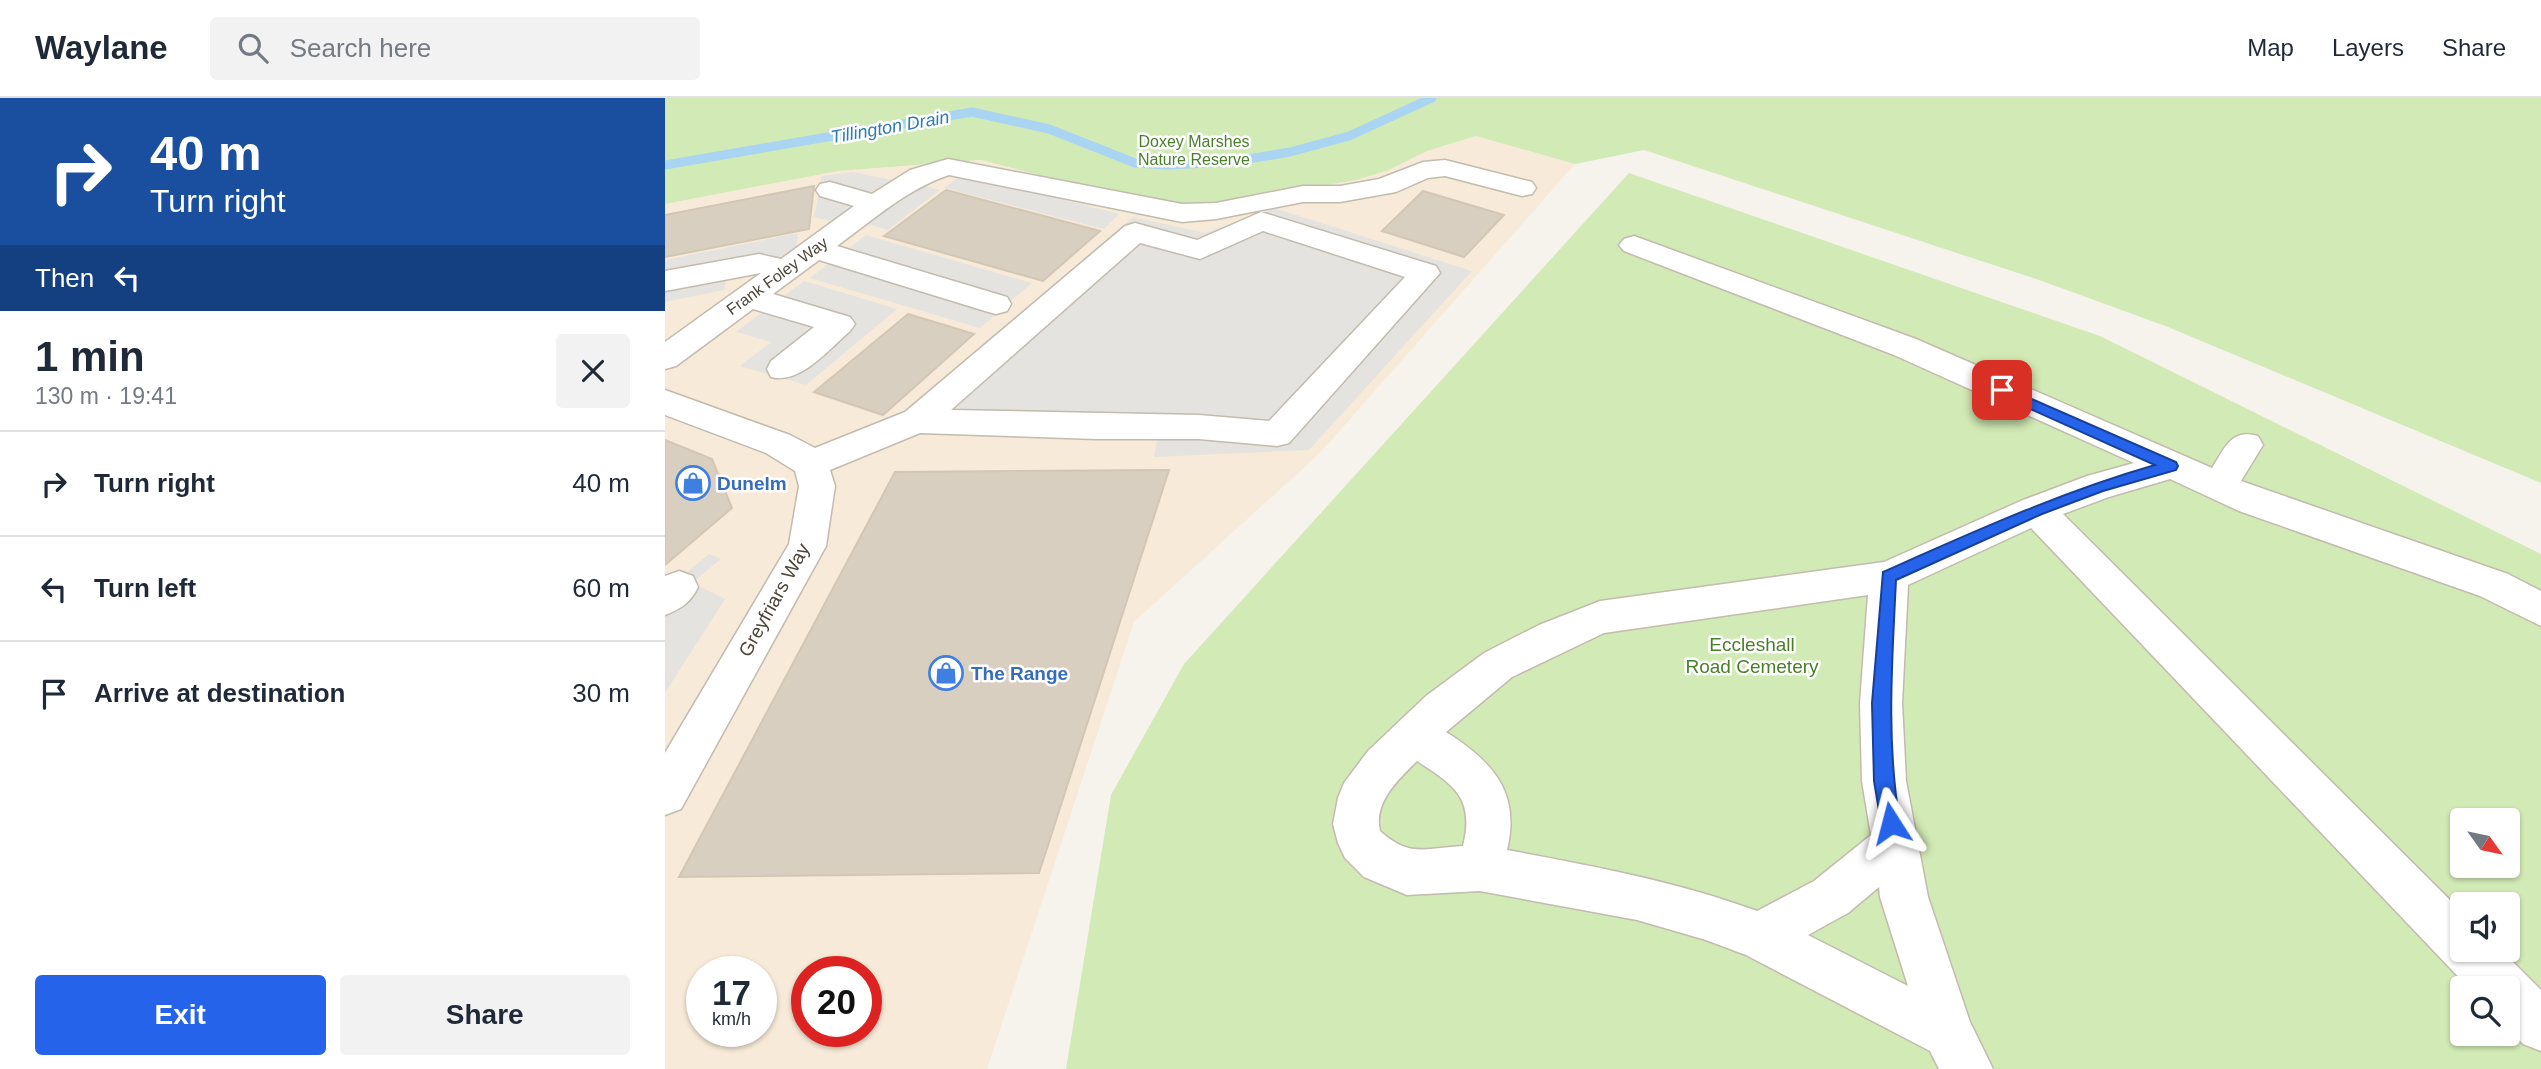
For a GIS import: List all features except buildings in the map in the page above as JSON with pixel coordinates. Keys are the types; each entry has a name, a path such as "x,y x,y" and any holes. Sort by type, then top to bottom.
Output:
{"street":[{"name":"Frank Foley Way","path":"665,358 882,199 919,176 948,167 1182,213 1205,212 1303,194 1341,194 1385,186 1423,170 1473,163 1522,188"},
{"path":"830,190 882,199"},
{"path":"665,402 778,444 811,464 917,421 1135,232 1200,250 1261,221 1425,273 1277,434 1199,427 1096,427 917,421"},
{"path":"1634,245 1905,347 2252,501 2494,585 2541,610"},
{"path":"815,249 996,304"},
{"path":"665,281 759,263 787,270"},
{"path":"748,297 850,316 783,369"},
{"path":"2219,485 2246,445"},
{"name":"Greyfriars Way","path":"665,794 807,547 817,486 811,464"},
{"path":"1957,1051 1759,936 1706,916 1637,897 1480,868 1408,872 1380,861 1361,843 1356,824 1360,798 1383,765 1441,709 1498,666 1553,637 1600,617 1889,577 2036,510 2099,486 2171,466"},
{"path":"2036,510 2450,934"},
{"path":"1889,577 1881,703 1884,781 1905,897 1957,1051"},
{"path":"1415,736 1476,779 1491,808 1490,835 1480,868"},
{"path":"1759,936 1832,897 1894,844"},
{"path":"2479,962 2492,976"},
{"path":"2520,1004 2541,1026"}],"shaded area":[{"path":"1476,136 1575,164 1320,453 1134,622 987,1069 665,1069 665,204 838,171 981,160 1081,186 1389,170 1427,151"},
{"path":"853,172 892,180 834,222 814,217 822,176"},
{"path":"963,174 1119,214 1104,229 944,188"},
{"path":"916,183 940,190 888,230 864,223"},
{"path":"1274,208 1472,271 1309,450 1154,457 1158,435 899,433 896,418 1133,217 1205,233"},
{"path":"798,233 796,248 747,274 727,277 724,290 665,302 665,260"},
{"path":"866,235 1032,283 980,328 810,278"},
{"path":"804,281 897,309 806,385 740,366 771,342 736,332"},
{"path":"709,554 721,559 692,583 725,599 665,693 665,584 681,577"}],"green space":[{"name":"Doxey Marshes Nature Reserve","path":"665,98 2541,98 2541,483 2168,327 2042,281 1644,150 1575,164 1476,136 1427,151 1389,170 1356,180 1213,204 1182,204 1081,186 981,160 838,171 665,204"},
{"name":"Eccleshall Road Cemetery","path":"1629,173 2100,336 2541,554 2541,1069 1066,1069 1111,795 1184,664"}],"waterway":[{"name":"Tillington Drain","path":"665,165 972,112 1049,129 1135,163 1167,165 1230,162 1290,152 1349,136 1432,98"}],"place":[{"name":"Dunelm","path":"693,483"},
{"name":"The Range","path":"946,673"}],"route":[{"path":"1891,823 1884,781 1881,703 1889,577 2036,510 2099,486 2171,466 2002,390"}]}
